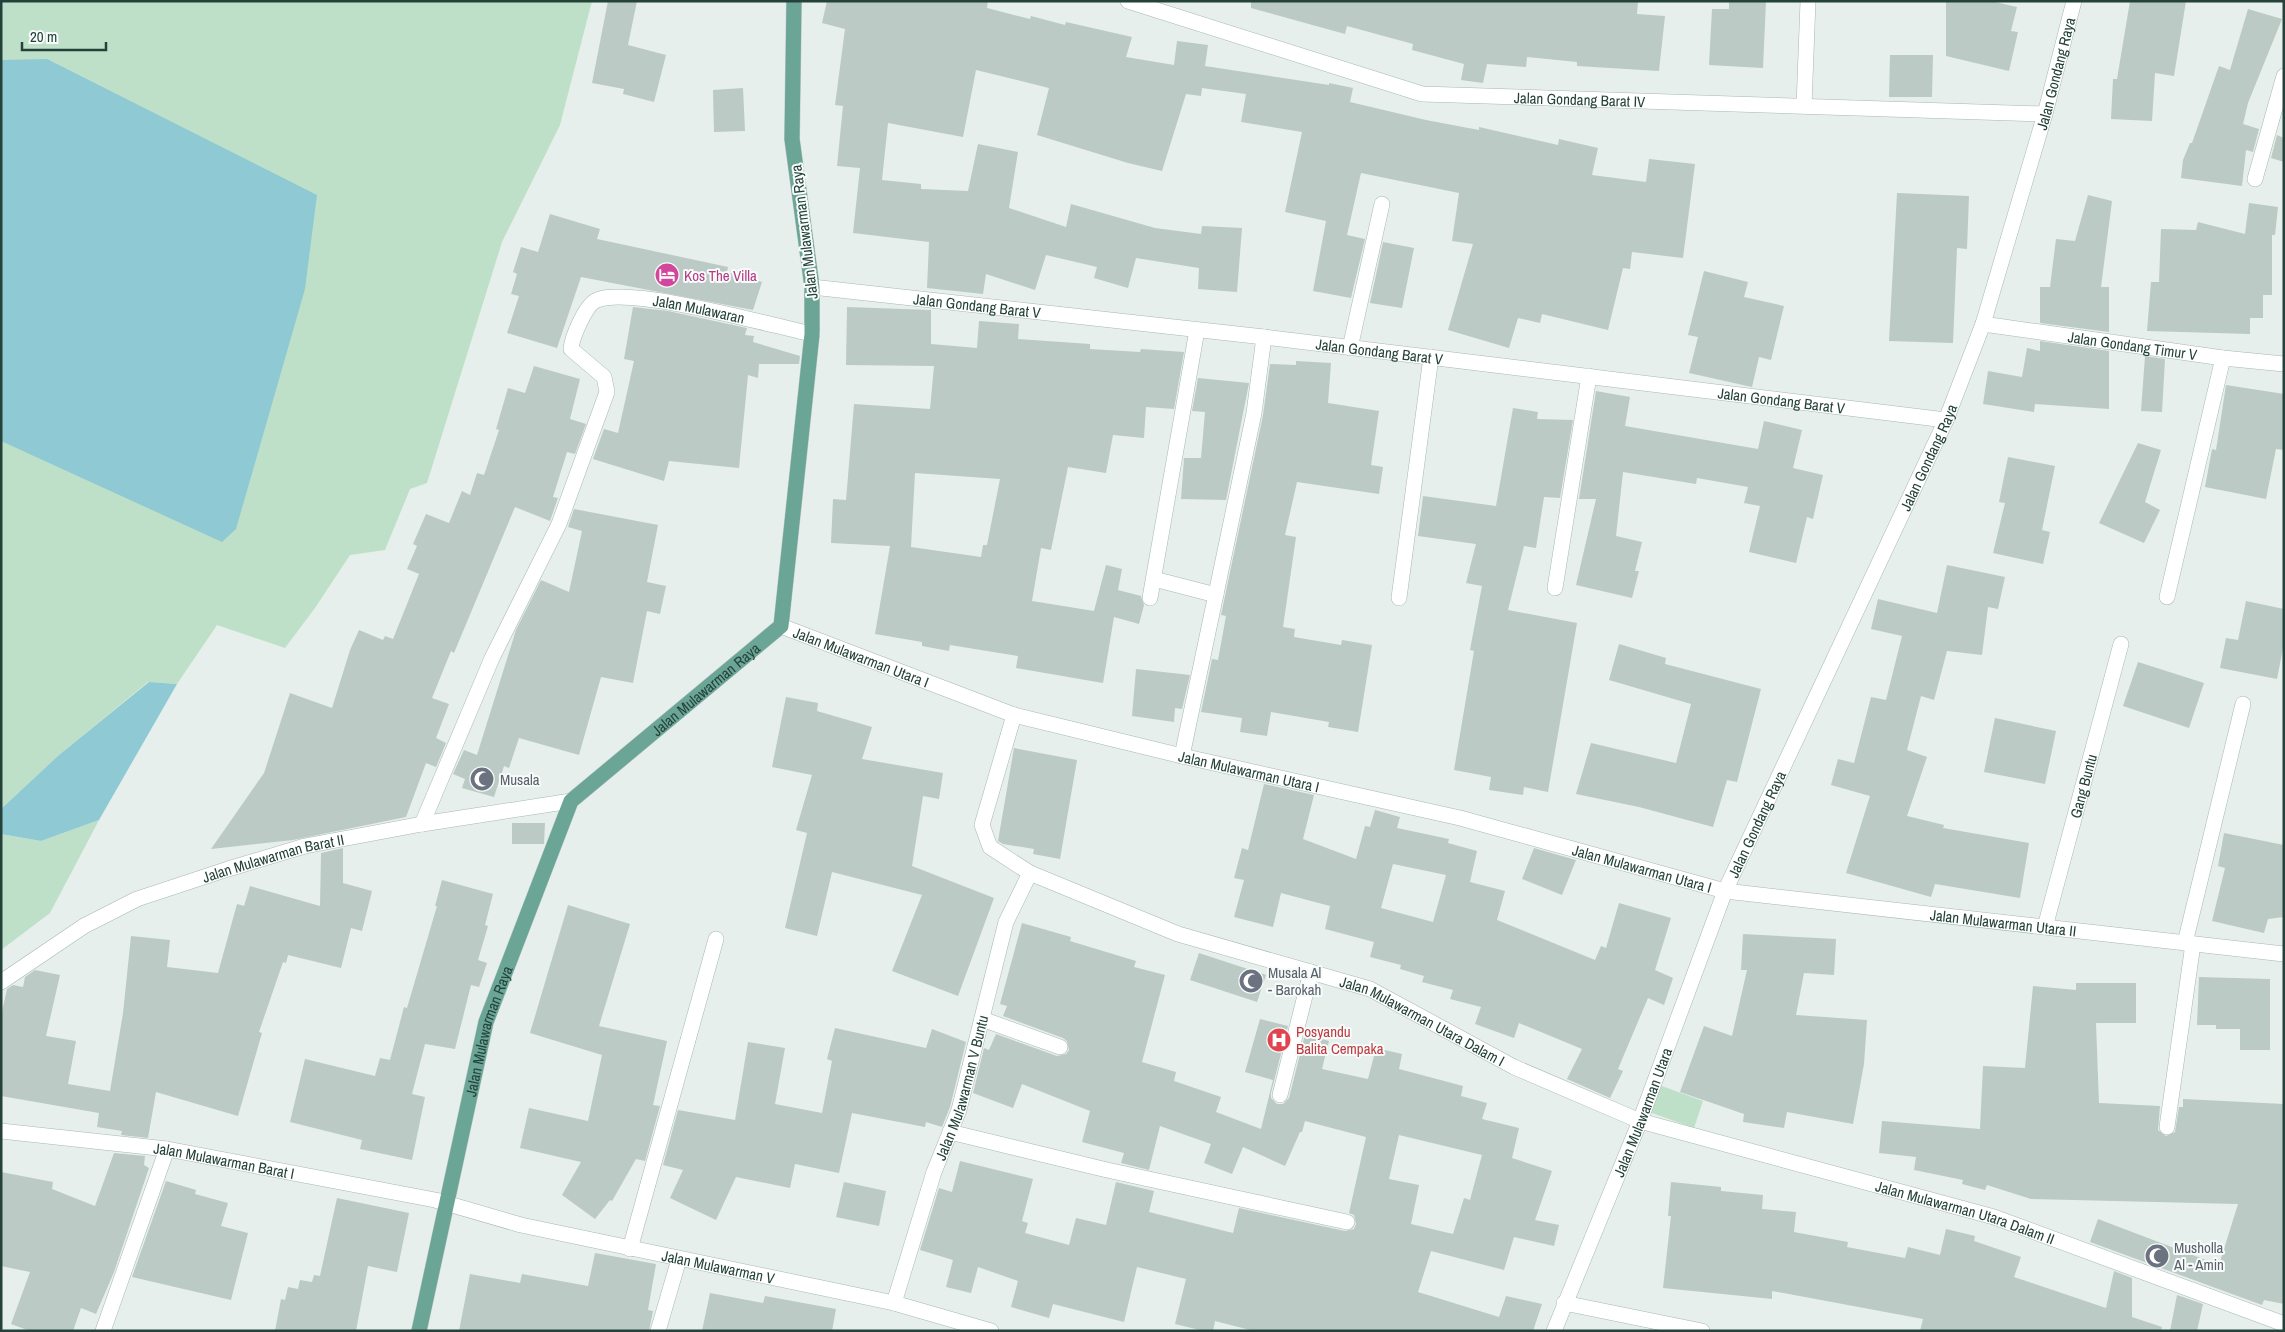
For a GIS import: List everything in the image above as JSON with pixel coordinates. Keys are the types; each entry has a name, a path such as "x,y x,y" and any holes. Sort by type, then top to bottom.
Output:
{"main road":[{"name":"Jalan Mulawarman Raya","path":"419,1331 486,1022 571,801 781,626 812,334 812,287 792,139 794,1"}],"street":[{"name":"Jalan Gondang Barat IV","path":"1128,1 1169,8 1422,94 2045,114"},
{"path":"1804,106 1808,1"},
{"name":"Jalan Gondang Raya","path":"1724,891 1946,420 1983,324 2045,114 2074,1"},
{"path":"2255,179 2284,76"},
{"path":"1350,348 1382,204"},
{"name":"Jalan Gondang Barat V","path":"812,287 1264,337 1946,420"},
{"name":"Jalan Mulawaran","path":"422,824 492,658 560,524 607,392 604,377 571,349 587,307 596,300 612,297 658,300 812,334"},
{"name":"Jalan Gondang Timur V","path":"1983,324 2223,358 2284,364"},
{"path":"1150,598 1197,330"},
{"path":"1182,756 1254,413 1264,337"},
{"path":"1399,598 1431,357"},
{"path":"2167,597 2223,358"},
{"path":"1555,588 1589,376"},
{"path":"1154,579 1216,595"},
{"name":"Jalan Mulawarman Utara I","path":"781,626 1014,715 1182,756 1460,818 1724,891"},
{"name":"Gang Buntu","path":"2045,927 2121,644"},
{"path":"2167,1127 2189,943 2243,704"},
{"name":"Jalan Mulawarman Utara Dalam I","path":"1014,715 982,825 990,847 1030,873 1178,934 1370,989 1514,1067 1640,1121"},
{"name":"Jalan Mulawarman Barat II","path":"1,982 84,926 138,899 305,846 422,824 571,801"},
{"name":"Jalan Mulawarman V Buntu","path":"894,1303 934,1172 961,1102 1006,922 1030,873"},
{"name":"Jalan Mulawarman Utara II","path":"1724,891 2284,954"},
{"name":"Jalan Mulawarman Utara","path":"1554,1331 1640,1121 1724,891"},
{"path":"630,1249 716,940"},
{"path":"1280,1095 1311,972"},
{"path":"982,1019 1060,1046"},
{"name":"Jalan Mulawarman Utara Dalam II","path":"1640,1121 1994,1217 2284,1324"},
{"name":"Jalan Mulawarman Barat I","path":"1,1131 166,1149 446,1202"},
{"path":"950,1132 1107,1170 1347,1222"},
{"path":"103,1331 166,1149"},
{"name":"Jalan Mulawarman V","path":"446,1202 521,1225 894,1303 991,1331"},
{"path":"658,1331 679,1259"},
{"path":"1564,1303 1702,1331"}],"green space":[{"path":"1,1 592,1 560,125 502,242 427,483 410,489 385,550 350,555 315,608 285,648 217,625 177,684 148,682 59,755 1,809"},
{"path":"99,820 50,913 1,950 1,834 41,841"},
{"path":"1648,1081 1703,1101 1694,1128 1638,1108"}],"water":[{"path":"47,59 317,195 305,289 236,529 222,542 1,441 1,60"},
{"path":"149,682 177,684 99,820 41,841 1,834 1,809 59,755"}],"building":[{"path":"608,1 637,1 628,45 666,55 654,102 623,94 624,89 592,83"},
{"path":"827,1 988,1 987,8 1030,19 1031,16 1065,25 1066,22 1132,37 1126,57 1174,65 1177,41 1208,45 1205,66 1353,88 1350,102 1426,120 1479,130 1479,127 1558,145 1559,139 1598,148 1592,175 1646,182 1649,159 1695,164 1683,258 1632,252 1630,269 1623,268 1608,330 1542,314 1540,323 1518,318 1509,348 1448,330 1473,244 1452,241 1459,193 1361,173 1347,235 1365,239 1351,298 1313,291 1326,221 1285,212 1302,132 1241,122 1246,94 1202,88 1201,96 1186,94 1162,171 1128,163 1037,135 1049,88 976,70 963,137 888,123 882,180 921,184 921,189 968,191 978,144 1018,152 1009,208 1066,227 1071,204 1155,228 1201,234 1202,226 1242,228 1237,292 1198,289 1199,268 1136,258 1128,288 1094,278 1097,267 1046,255 1035,290 986,274 983,294 927,288 929,242 853,233 860,168 837,166 843,106 835,105 845,29 822,23"},
{"path":"1251,1 1638,1 1637,14 1665,16 1659,71 1577,66 1577,62 1527,57 1526,67 1487,64 1483,83 1461,80 1464,64 1412,50 1413,44 1347,26 1345,34 1251,8"},
{"path":"1729,1 1766,1 1763,68 1709,65 1712,9 1729,9"},
{"path":"1946,1 1991,1 2017,7 2011,31 2018,32 2009,71 1946,56"},
{"path":"2130,1 2186,1 2174,76 2155,73 2152,121 2111,119 2113,79 2117,79"},
{"path":"2248,9 2282,19 2248,103 2243,124 2259,129 2253,152 2246,150 2242,186 2181,178 2183,160 2190,143 2192,143 2219,66 2230,70"},
{"path":"1890,55 1933,55 1932,97 1889,97"},
{"path":"743,88 745,131 714,132 713,90"},
{"path":"2277,135 2284,138 2284,162 2271,158"},
{"path":"1897,193 1969,196 1967,249 1957,248 1953,343 1889,341"},
{"path":"2088,195 2112,201 2101,287 2109,287 2109,332 2040,323 2040,287 2050,287 2056,239 2075,241"},
{"path":"2249,203 2278,207 2275,235 2272,235 2272,295 2263,295 2263,318 2250,318 2250,334 2147,331 2151,282 2159,282 2161,229 2196,230 2198,222 2245,234"},
{"path":"550,214 600,229 597,239 728,267 727,272 762,282 753,310 581,277 557,348 507,333 519,296 511,294 517,274 513,272 521,247 538,252"},
{"path":"1383,242 1414,248 1402,308 1370,303"},
{"path":"1704,271 1748,282 1744,297 1784,306 1771,360 1759,357 1752,387 1689,373 1698,337 1688,335"},
{"path":"633,307 668,311 747,328 745,335 754,336 753,342 800,356 799,364 759,364 758,378 748,375 739,468 669,461 664,481 593,459 604,429 618,433 634,361 624,359"},
{"path":"847,307 931,310 931,344 977,348 979,321 1019,324 1018,339 1090,344 1090,349 1140,352 1141,349 1184,352 1174,409 1146,407 1144,438 1113,435 1106,473 1068,467 1051,550 1041,548 1032,601 1094,611 1106,565 1122,569 1118,590 1141,596 1144,605 1139,624 1114,617 1103,683 1016,668 1018,656 950,645 949,651 922,646 922,642 875,634 890,546 831,543 833,499 846,500 854,404 930,409 934,366 846,365","holes":["915,473 1000,479 987,545 983,545 981,557 911,547"]},
{"path":"2040,341 2109,351 2109,409 2035,404 2034,412 1983,404 1988,371 2022,377 2027,348 2040,351"},
{"path":"2145,356 2165,359 2162,412 2141,411"},
{"path":"1296,361 1331,363 1328,403 1379,411 1371,465 1383,467 1379,494 1297,482 1285,535 1296,537 1283,627 1295,629 1294,637 1341,645 1342,640 1372,645 1358,732 1328,727 1329,722 1271,712 1267,736 1240,732 1242,718 1201,712 1212,659 1218,660 1226,616 1221,615 1263,415 1270,364 1296,365"},
{"path":"534,366 580,379 570,419 586,424 575,454 567,452 553,497 558,498 550,521 515,507 454,653 451,651 432,698 449,704 436,738 446,743 436,767 426,763 406,817 293,840 211,849 264,773 290,693 332,708 350,650 359,630 383,640 385,636 393,639 419,574 407,569 417,546 413,544 426,514 449,523 462,491 470,495 477,473 484,475 499,430 496,429 508,388 525,393"},
{"path":"1198,378 1249,383 1226,500 1181,499 1184,458 1201,458 1205,412 1192,411"},
{"path":"2226,385 2284,394 2284,450 2276,449 2266,499 2205,487 2212,449 2216,450"},
{"path":"1596,391 1630,397 1625,426 1758,449 1764,421 1802,430 1793,468 1823,475 1813,519 1807,517 1796,563 1749,552 1760,506 1744,503 1748,487 1697,478 1696,484 1623,472 1616,536 1642,542 1635,571 1639,571 1632,598 1576,585 1596,499 1579,499"},
{"path":"1513,408 1538,412 1537,419 1573,420 1560,498 1544,497 1536,548 1524,546 1508,610 1577,623 1548,792 1524,787 1523,795 1489,790 1491,777 1454,770 1474,651 1470,650 1482,586 1466,583 1476,544 1418,536 1423,496 1496,506"},
{"path":"2138,443 2161,450 2145,502 2160,510 2144,543 2099,523"},
{"path":"2008,457 2055,466 2042,530 2050,532 2043,564 1993,553 2005,503 1999,502"},
{"path":"574,509 658,525 647,582 666,586 660,614 647,611 633,683 601,677 579,755 519,738 509,768 504,766 494,797 462,788 465,779 453,774 464,750 477,755 516,630 541,580 569,592 582,531 568,527"},
{"path":"1947,565 2005,577 1998,609 1988,607 1982,655 1947,651 1934,700 1921,696 1907,750 1927,757 1907,816 1944,825 1943,828 2029,843 2020,898 1935,884 1931,897 1846,873 1870,796 1831,785 1838,759 1854,763 1871,697 1886,700 1902,636 1871,629 1878,599 1937,613"},
{"path":"2246,601 2284,609 2284,643 2277,679 2220,668 2226,638 2238,640"},
{"path":"1619,644 1666,658 1665,664 1761,689 1737,782 1727,780 1713,827 1639,807 1576,794 1591,743 1676,763 1691,704 1609,680"},
{"path":"2138,662 2204,683 2189,728 2123,706"},
{"path":"1136,669 1190,675 1182,709 1175,708 1174,722 1132,716"},
{"path":"786,697 818,703 817,711 872,727 862,759 943,773 939,799 923,796 912,866 994,898 958,996 892,971 922,895 832,872 817,936 785,928 807,833 796,830 812,775 772,767"},
{"path":"1995,718 2056,731 2045,784 1984,772"},
{"path":"1014,748 1077,760 1060,859 1033,854 1034,849 1003,844 998,841"},
{"path":"1264,784 1314,795 1303,839 1356,859 1365,826 1370,827 1375,810 1400,817 1397,828 1449,839 1448,843 1477,851 1470,882 1505,891 1497,920 1595,960 1601,946 1606,948 1619,903 1671,918 1655,970 1673,978 1664,1005 1648,998 1618,1069 1623,1071 1610,1098 1567,1079 1582,1049 1519,1023 1514,1038 1475,1024 1481,1007 1450,999 1453,990 1422,982 1424,976 1400,969 1401,965 1370,957 1374,942 1325,929 1330,906 1281,893 1273,927 1234,917 1244,880 1234,878 1242,848 1248,850","holes":["1393,864 1446,875 1433,922 1381,908"]},
{"path":"512,823 545,823 544,844 512,844"},
{"path":"2224,833 2284,845 2284,917 2268,919 2264,933 2212,921 2225,868 2218,866"},
{"path":"343,848 343,883 372,891 362,931 351,928 341,968 288,955 286,963 283,962 259,1032 262,1033 238,1116 156,1092 148,1138 121,1135 122,1131 97,1127 99,1113 1,1096 1,1016 7,989 13,985 23,987 25,977 35,970 60,975 46,1036 76,1041 68,1084 110,1091 123,1013 131,936 170,940 167,967 218,973 237,904 244,906 250,886 320,906 321,853"},
{"path":"1534,848 1576,860 1562,895 1522,879"},
{"path":"442,880 493,894 485,925 488,926 478,960 487,963 479,987 471,985 455,1049 425,1044 412,1094 425,1097 412,1160 360,1149 362,1140 290,1122 305,1059 375,1076 380,1058 390,1060 404,1007 407,1008 437,906 435,906"},
{"path":"568,905 630,924 599,1026 667,1041 653,1105 660,1106 645,1161 636,1159 612,1201 610,1200 595,1219 562,1195 581,1162 520,1148 529,1108 588,1121 602,1055 530,1033"},
{"path":"1022,923 1071,937 1070,941 1136,961 1134,967 1165,975 1142,1062 1176,1072 1174,1081 1221,1097 1216,1112 1261,1129 1273,1080 1245,1072 1260,1019 1288,1026 1271,1093 1271,1098 1277,1104 1283,1104 1289,1098 1305,1034 1329,1041 1322,1069 1368,1079 1376,1048 1402,1054 1399,1069 1463,1086 1461,1096 1487,1103 1482,1119 1519,1128 1512,1158 1552,1171 1535,1220 1559,1225 1554,1246 1514,1237 1504,1270 1431,1251 1418,1292 1499,1317 1506,1296 1542,1304 1533,1331 1254,1331 1215,1321 1213,1331 1204,1331 1175,1324 1186,1279 1137,1267 1124,1322 1053,1304 1049,1318 1011,1307 1018,1281 978,1267 971,1293 946,1287 953,1260 920,1250 939,1188 952,1192 960,1161 1033,1179 1022,1221 1028,1223 1025,1233 1069,1245 1076,1218 1106,1225 1116,1182 1154,1191 1149,1212 1233,1233 1239,1208 1345,1231 1354,1229 1356,1224 1354,1215 1349,1213 1366,1137 1305,1121 1302,1132 1300,1132 1285,1166 1243,1147 1232,1174 1204,1163 1211,1144 1160,1126 1149,1170 1121,1163 1124,1153 1082,1142 1090,1111 1022,1084 1013,1108 973,1093 984,1048 989,1050 996,1034 1057,1056 1066,1054 1069,1050 1067,1041 1063,1038 1003,1016 1007,1006 1000,1004","holes":["1399,1135 1482,1155 1470,1200 1464,1198 1453,1234 1411,1224 1419,1185 1389,1179"]},
{"path":"1743,934 1836,939 1834,975 1804,973 1796,1015 1867,1020 1864,1064 1853,1124 1787,1112 1784,1128 1743,1122 1744,1114 1680,1092 1704,1026 1732,1036 1747,970 1741,970"},
{"path":"1199,953 1266,975 1257,1002 1190,980"},
{"path":"2199,977 2270,979 2270,1050 2240,1050 2240,1029 2216,1029 2216,1025 2197,1025"},
{"path":"2076,983 2136,983 2136,1023 2096,1023 2099,1103 2160,1106 2158,1130 2166,1136 2175,1132 2179,1107 2183,1107 2183,1099 2284,1104 2284,1304 2264,1300 2262,1305 2090,1242 2098,1219 2219,1265 2238,1204 2031,1199 1987,1185 1985,1190 1962,1184 1963,1180 1914,1170 1916,1157 1879,1153 1882,1121 1980,1129 1983,1066 2025,1068 2033,986 2076,990"},
{"path":"835,1028 926,1048 932,1029 966,1042 950,1107 942,1127 926,1122 925,1127 852,1113 839,1173 795,1164 790,1188 736,1177 716,1220 670,1198 683,1170 663,1165 678,1110 735,1120 748,1042 785,1048 775,1104 822,1113 832,1061 827,1059"},
{"path":"114,1153 145,1156 144,1165 149,1168 114,1272 96,1314 81,1308 73,1331 30,1331 11,1324 30,1272 1,1266 1,1172 53,1182 52,1189 95,1206"},
{"path":"166,1181 196,1190 195,1194 228,1203 221,1226 248,1233 231,1300 132,1277"},
{"path":"844,1182 886,1191 879,1226 836,1217"},
{"path":"1671,1182 1721,1187 1721,1191 1763,1195 1762,1209 1796,1212 1794,1232 1848,1242 1847,1247 1905,1258 1908,1247 1940,1255 1946,1229 1975,1236 1974,1241 2021,1257 2014,1277 2106,1308 2114,1271 2132,1278 2132,1317 2162,1327 2161,1331 1920,1331 1923,1319 1772,1291 1772,1299 1663,1288 1671,1216 1668,1216"},
{"path":"337,1198 409,1213 397,1272 368,1266 356,1331 275,1331 281,1299 285,1300 288,1287 298,1289 300,1280 312,1282 314,1275 320,1276"},
{"path":"595,1253 656,1264 648,1310 653,1311 649,1331 459,1331 470,1274 520,1283 522,1274 588,1286"},
{"path":"710,1293 763,1303 765,1296 836,1309 832,1331 702,1331"},
{"path":"2177,1295 2203,1304 2197,1331 2170,1331"}],"place":[{"name":"Kos The Villa","path":"667,275"},
{"name":"Musala","path":"482,779"},
{"name":"Musala Al - Barokah","path":"1251,981"},
{"name":"Posyandu Balita Cempaka","path":"1279,1040"},
{"name":"Musholla Al - Amin","path":"2157,1256"}]}
